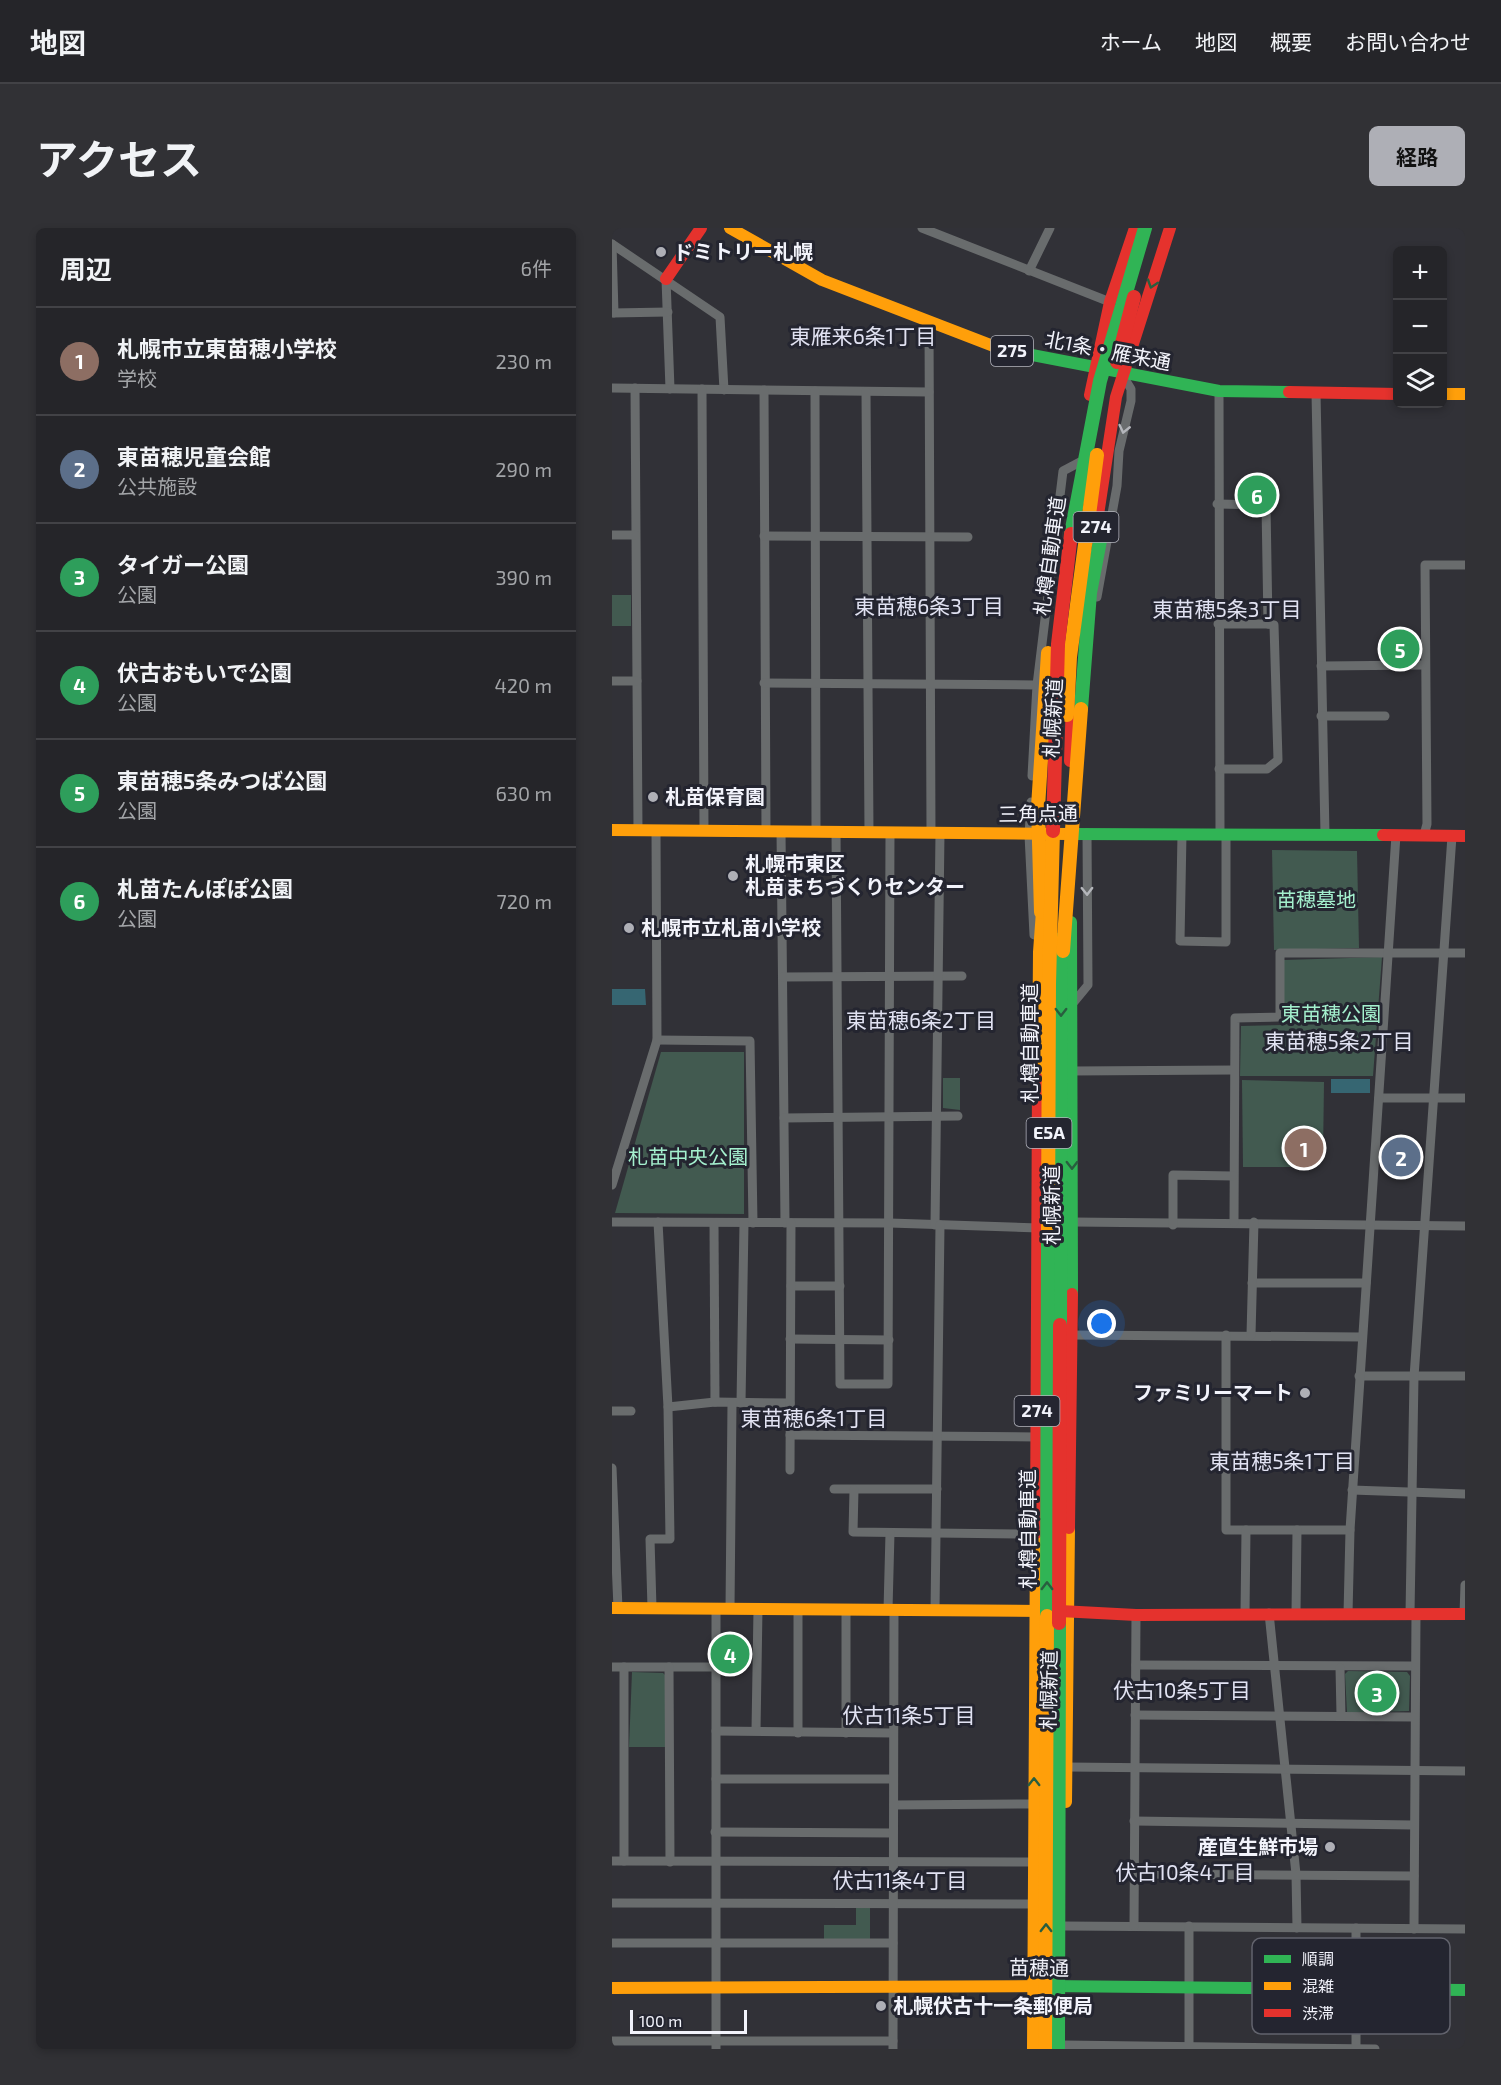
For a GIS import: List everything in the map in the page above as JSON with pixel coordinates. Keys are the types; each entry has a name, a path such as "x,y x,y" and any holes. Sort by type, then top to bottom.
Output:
{"main road":[{"path":"666,279 701,228"},
{"name":"北1条・雁来通","path":"730,228 822,280 991,347 1095,369 1219,391 1393,394"},
{"name":"札幌新道","path":"1033,2049 1034,1611 1039,1227 1050,985 1039,952 1080,462 1095,369 1110,302 1135,228"},
{"name":"札樽自動車道","path":"1045,2049 1051,841 1063,590 1100,383 1114,325 1145,228"},
{"name":"札樽自動車道","path":"1062,2048 1050,985 1070,657 1089,503 1112,380 1129,314 1156,228"},
{"name":"札幌新道","path":"1062,2048 1070,1612 1070,1335 1073,1222 1074,1002 1069,834 1072,696 1109,432 1121,374 1170,228"},
{"path":"1447,394 1465,394"},
{"path":"1050,985 1090,593 1112,472 1109,432"},
{"path":"1050,985 1038,883 1038,807 1044,684 1067,510 1077,492"},
{"name":"三角点通","path":"612,830 1029,835 1087,832 1459,836"},
{"path":"615,1608 1034,1611 1136,1615 1245,1612 1464,1614"},
{"name":"苗穂通","path":"612,1988 892,1986 1252,1989"},
{"name":"苗穂通","path":"1450,1990 1465,1990"}],"street":[{"path":"922,228 1110,302"},
{"path":"1029,271 1050,228"},
{"path":"612,244 720,317 724,390"},
{"path":"612,244 613,313 668,312"},
{"path":"666,279 670,389"},
{"path":"929,324 931,684 938,975 938,1437 935,1611"},
{"path":"1071,740 1087,718 1089,708 1097,597 1117,486 1119,451 1131,401 1131,390 1121,374"},
{"path":"612,388 928,392"},
{"path":"635,388 638,830"},
{"path":"702,389 704,831"},
{"path":"764,390 766,832"},
{"path":"815,391 816,831"},
{"path":"1182,834 1180,941 1226,942 1219,769 1217,504 1219,391"},
{"path":"866,392 869,832"},
{"path":"1316,393 1325,834"},
{"path":"1050,985 1031,901 1029,835 1036,685 1064,471 1080,462"},
{"path":"1217,504 1266,505 1268,624"},
{"path":"612,535 635,535"},
{"path":"764,536 968,537"},
{"path":"1424,835 1427,824 1425,566 1465,566"},
{"path":"1218,624 1274,625 1278,760 1267,769 1219,769"},
{"path":"1321,666 1425,665"},
{"path":"612,681 637,681"},
{"path":"764,683 1036,685"},
{"path":"1321,716 1385,716"},
{"path":"612,1185 657,1040 656,831"},
{"path":"781,831 784,1118 791,1286 790,1470"},
{"path":"836,831 840,1384 888,1384 890,832"},
{"path":"1074,1002 1088,985 1087,832"},
{"path":"1348,1614 1350,1530 1359,1376 1396,835"},
{"path":"1414,1929 1414,1666 1411,1491 1414,1377 1443,953 1459,836"},
{"path":"1234,1222 1234,1018 1280,1017 1280,953 1465,953"},
{"path":"783,977 962,976"},
{"path":"657,1040 750,1041 748,1223 737,1403 730,1609"},
{"path":"1072,1071 1234,1070"},
{"path":"1379,1098 1465,1098"},
{"path":"784,1118 958,1116"},
{"path":"1173,1225 1173,1175 1233,1176"},
{"path":"612,1222 890,1223 1039,1227"},
{"path":"652,1608 650,1539 670,1539 668,1407 658,1222"},
{"path":"1073,1222 1173,1225 1254,1222 1465,1226"},
{"path":"1251,1335 1254,1222"},
{"path":"714,1223 715,1402"},
{"path":"1252,1283 1366,1284"},
{"path":"791,1286 840,1286"},
{"path":"1070,1335 1362,1337"},
{"path":"1226,1335 1226,1530 1350,1530"},
{"path":"790,1339 889,1340"},
{"path":"1359,1376 1465,1376"},
{"path":"668,1407 715,1402 789,1403"},
{"path":"612,1411 631,1411"},
{"path":"790,1435 1037,1437"},
{"path":"612,1468 615,1608"},
{"path":"834,1490 937,1489"},
{"path":"854,1490 853,1532 1019,1534"},
{"path":"1352,1490 1465,1494"},
{"path":"1245,1612 1246,1530"},
{"path":"1296,1613 1297,1530"},
{"path":"612,2041 626,2045 893,2045 894,1805 890,1533"},
{"path":"1464,1614 1465,1585"},
{"path":"716,1609 716,2045"},
{"path":"756,1730 758,1609"},
{"path":"798,1610 798,1733"},
{"path":"846,1610 846,1733"},
{"path":"1269,1613 1296,1874 1298,1928"},
{"path":"1134,1926 1136,1615"},
{"path":"1136,1665 1340,1668 1414,1666"},
{"path":"612,1667 716,1668"},
{"path":"624,1667 624,1861"},
{"path":"669,1667 670,1862"},
{"path":"1340,1668 1341,1715"},
{"path":"1135,1715 1341,1715 1413,1718"},
{"path":"716,1731 893,1733"},
{"path":"1067,1767 1465,1771"},
{"path":"716,1779 893,1779"},
{"path":"894,1805 1034,1804"},
{"path":"1134,1821 1413,1825"},
{"path":"715,1832 893,1833"},
{"path":"612,1861 1034,1862"},
{"path":"1134,1874 1414,1876"},
{"path":"612,1904 1033,1904"},
{"path":"1064,1926 1465,1929"},
{"path":"1189,1926 1190,2047"},
{"path":"1356,1928 1356,1938"},
{"path":"612,1943 716,1945 893,1943"},
{"path":"1062,2048 1375,2049"}],"green space":[{"path":"612,595 631,595 631,626 612,626"},
{"path":"1382,640 1418,640 1419,657 1382,657"},
{"name":"苗穂墓地","path":"1272,850 1357,851 1359,948 1274,950"},
{"name":"東苗穂公園","path":"1382,957 1373,1076 1240,1076 1241,1026 1283,1025 1284,960"},
{"name":"札苗中央公園","path":"661,1052 744,1052 744,1214 615,1213"},
{"path":"943,1078 960,1078 960,1110 943,1108"},
{"path":"1242,1080 1324,1082 1323,1156 1314,1167 1243,1167"},
{"path":"736,1641 737,1666 723,1666 722,1642"},
{"path":"1348,1671 1407,1672 1410,1676 1409,1711 1347,1713 1345,1674"},
{"path":"632,1672 663,1673 665,1675 665,1747 629,1747"},
{"path":"856,1908 870,1908 870,1939 824,1939 824,1925 856,1925"}],"water":[{"path":"612,989 645,989 646,1005 612,1005"},
{"path":"1331,1079 1370,1079 1370,1093 1331,1093"}],"traffic: fast":[{"path":"1071,534 1100,381 1145,228"},
{"path":"1001,349 1219,391 1289,392"},
{"path":"1081,709 1090,593 1103,525"},
{"path":"1069,834 1383,835"},
{"path":"1071,922 1072,1294"},
{"path":"1060,1325 1061,939"},
{"path":"1047,1616 1048,1230"},
{"path":"1058,2049 1059,1623"},
{"path":"1047,1986 1252,1988"},
{"path":"1450,1990 1465,1990"}],"traffic: slow":[{"path":"730,228 822,280 1001,349"},
{"path":"1447,394 1465,394"},
{"path":"1067,715 1070,657 1097,455"},
{"path":"1041,912 1038,807 1048,653"},
{"path":"1063,951 1081,709"},
{"path":"612,830 1069,834"},
{"path":"1048,1230 1049,984 1053,831"},
{"path":"1038,1079 1039,952 1043,898"},
{"path":"1066,1802 1069,1528"},
{"path":"1033,2049 1036,1533"},
{"path":"612,1608 1043,1611"},
{"path":"1045,2049 1047,1616"},
{"path":"612,1988 1047,1986"}],"traffic: jam":[{"path":"666,279 701,228"},
{"path":"1090,395 1110,302 1135,228"},
{"path":"1094,541 1116,397 1170,228"},
{"path":"1117,362 1134,297"},
{"path":"1289,392 1393,394"},
{"path":"1053,831 1058,644 1071,534"},
{"path":"1070,761 1072,700"},
{"path":"1383,835 1465,836"},
{"path":"1036,1533 1038,1079"},
{"path":"1069,1528 1072,1294"},
{"path":"1059,1623 1060,1325"},
{"path":"1060,1611 1136,1615 1465,1614"}],"place":[{"name":"ドミトリー札幌","path":"661,252"},
{"name":"札苗たんぽぽ公園","path":"1257,495"},
{"name":"東苗穂5条みつば公園","path":"1400,649"},
{"name":"札苗保育園","path":"653,797"},
{"name":"札幌市東区 札苗まちづくりセンター","path":"733,876"},
{"name":"札幌市立札苗小学校","path":"629,928"},
{"name":"札幌市立東苗穂小学校","path":"1304,1148"},
{"name":"東苗穂児童会館","path":"1401,1157"},
{"name":"ファミリーマート","path":"1305,1393"},
{"name":"伏古おもいで公園","path":"730,1654"},
{"name":"タイガー公園","path":"1377,1693"},
{"name":"産直生鮮市場","path":"1330,1847"},
{"name":"札幌伏古十一条郵便局","path":"881,2006"}],"district":[{"name":"東雁来6条1丁目","path":"863,337"},
{"name":"東苗穂6条3丁目","path":"929,607"},
{"name":"東苗穂5条3丁目","path":"1227,610"},
{"name":"東苗穂6条2丁目","path":"921,1021"},
{"name":"東苗穂5条2丁目","path":"1339,1042"},
{"name":"東苗穂6条1丁目","path":"814,1419"},
{"name":"東苗穂5条1丁目","path":"1282,1462"},
{"name":"伏古10条5丁目","path":"1182,1691"},
{"name":"伏古11条5丁目","path":"909,1716"},
{"name":"伏古10条4丁目","path":"1185,1873"},
{"name":"伏古11条4丁目","path":"900,1881"}]}
